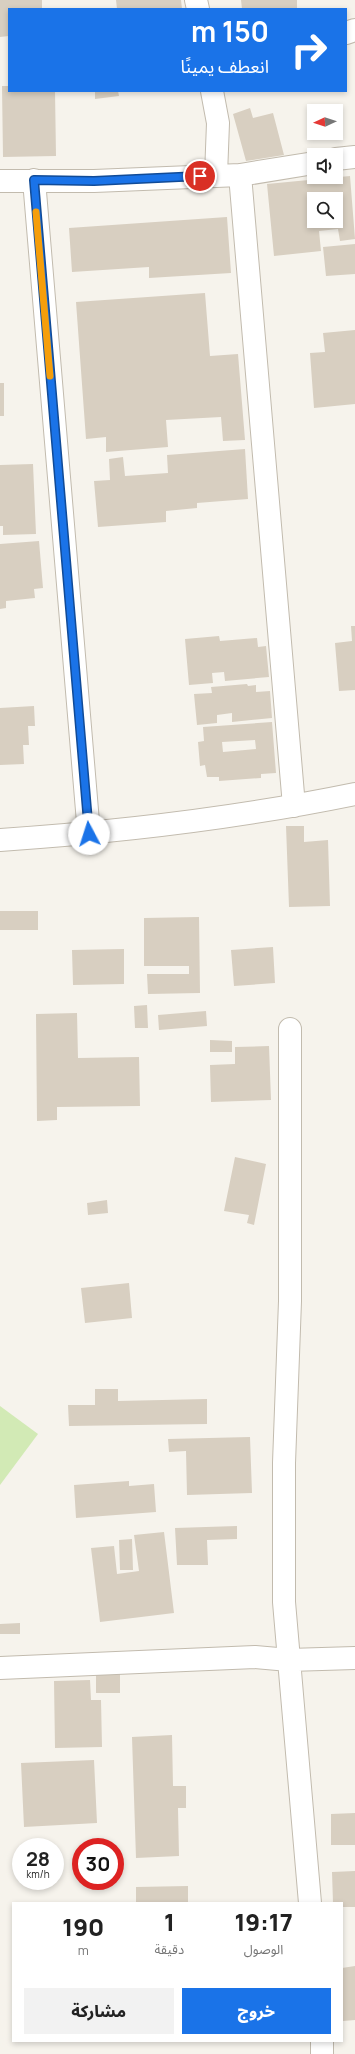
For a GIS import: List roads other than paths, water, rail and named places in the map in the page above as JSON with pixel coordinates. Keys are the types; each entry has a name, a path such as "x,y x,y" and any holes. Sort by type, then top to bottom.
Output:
{"street":[{"path":"212,92 218,123 216,175"},
{"path":"343,158 355,157"},
{"path":"0,181 94,181 240,175 307,164"},
{"path":"240,175 294,806"},
{"path":"34,180 89,834"},
{"path":"0,840 89,834 294,806 355,794"},
{"path":"290,1029 290,1301 284,1463 284,1602 310,1902"},
{"path":"287,1638 317,1660"},
{"path":"0,1668 255,1657 289,1660 355,1658"},
{"path":"322,2042 322,2054"}]}
